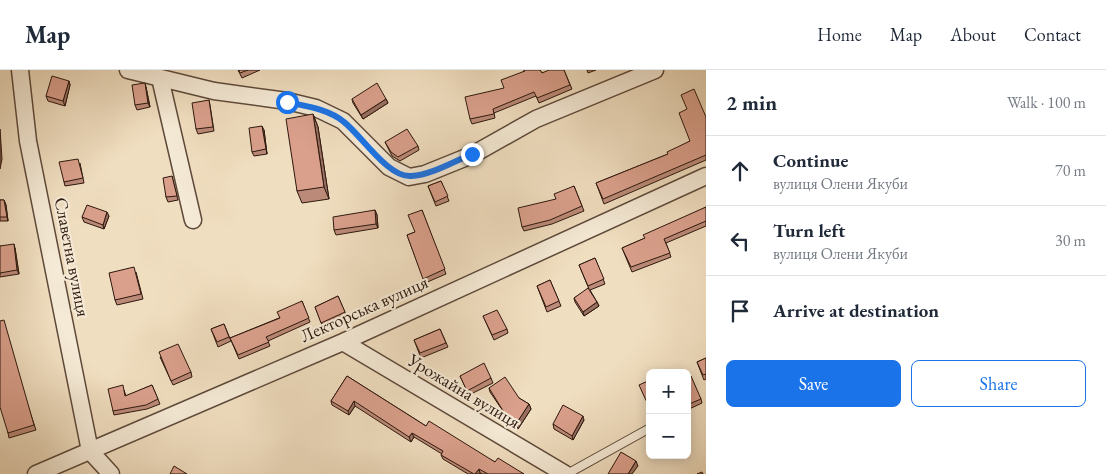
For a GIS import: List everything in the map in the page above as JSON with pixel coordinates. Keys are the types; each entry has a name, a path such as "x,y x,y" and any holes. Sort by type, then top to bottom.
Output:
{"street":[{"name":"Славетна вулиця","path":"20,70 28,141 90,451"},
{"path":"128,70 214,90 316,108 343,121 389,167 409,177 424,174 472,154 536,119 655,70"},
{"path":"160,78 194,220"},
{"name":"Лекторська вулиця","path":"36,474 343,342 706,176"},
{"name":"Урожайна вулиця","path":"343,342 566,474"},
{"path":"90,451 111,474"}],"lane":[{"path":"566,474 646,430"}],"building":[{"path":"524,70 540,70 542,73 549,70 564,70 570,85 537,98 534,92 493,109 494,114 470,119 465,97 504,88 501,80"},
{"path":"52,76 69,81 63,101 46,96"},
{"path":"145,83 148,103 135,105 132,85"},
{"path":"377,83 386,99 361,115 352,99"},
{"path":"694,89 706,117 706,155 603,199 596,183 668,154 667,152 690,141 679,113 687,109 681,95"},
{"path":"209,100 213,127 196,129 192,103"},
{"path":"313,114 324,187 297,191 286,119"},
{"path":"262,126 266,149 252,152 249,128"},
{"path":"407,129 418,146 398,157 391,152 385,142"},
{"path":"78,159 83,178 64,182 59,162"},
{"path":"172,176 177,196 166,197 163,178"},
{"path":"441,181 448,196 435,202 428,186"},
{"path":"574,186 582,206 550,220 522,227 518,208 556,199 554,194"},
{"path":"0,200 4,200 7,217 0,217"},
{"path":"87,205 107,212 103,225 82,217"},
{"path":"706,207 706,221 664,239 670,253 631,267 622,248 645,238 643,235"},
{"path":"375,210 376,224 334,230 333,217"},
{"path":"422,210 445,269 423,279 407,235 415,232 408,215"},
{"path":"14,244 17,270 0,273 0,246"},
{"path":"595,258 604,279 588,286 579,265"},
{"path":"134,267 141,294 115,300 109,273"},
{"path":"550,280 559,301 546,307 537,286"},
{"path":"588,288 597,302 583,312 574,298"},
{"path":"338,296 345,312 321,323 315,307"},
{"path":"302,301 309,318 266,337 269,342 238,355 230,338 280,318 277,312"},
{"path":"497,310 507,329 492,335 483,316"},
{"path":"4,320 34,425 8,433 0,407 0,321"},
{"path":"224,324 229,337 217,342 211,329"},
{"path":"440,329 446,343 420,353 414,340"},
{"path":"178,344 191,372 171,381 159,352"},
{"path":"706,358 706,374 703,375 697,362"},
{"path":"484,363 491,378 467,391 460,376"},
{"path":"347,376 426,426 429,421 495,462 498,458 524,474 488,474 479,469 474,474 441,455 443,451 412,433 409,437 354,401 348,411 331,401"},
{"path":"691,376 701,399 691,403"},
{"path":"505,377 519,398 529,404 516,424 503,417 505,414 489,388"},
{"path":"646,382 646,400 639,385"},
{"path":"123,385 125,396 152,385 158,399 146,405 113,411 108,389"},
{"path":"563,405 583,416 572,436 553,424"},
{"path":"621,452 636,461 628,474 608,474"},
{"path":"174,466 187,474 170,474"}],"route":[{"path":"287,102 316,108 343,121 389,167 409,177 424,174 472,154"}]}
